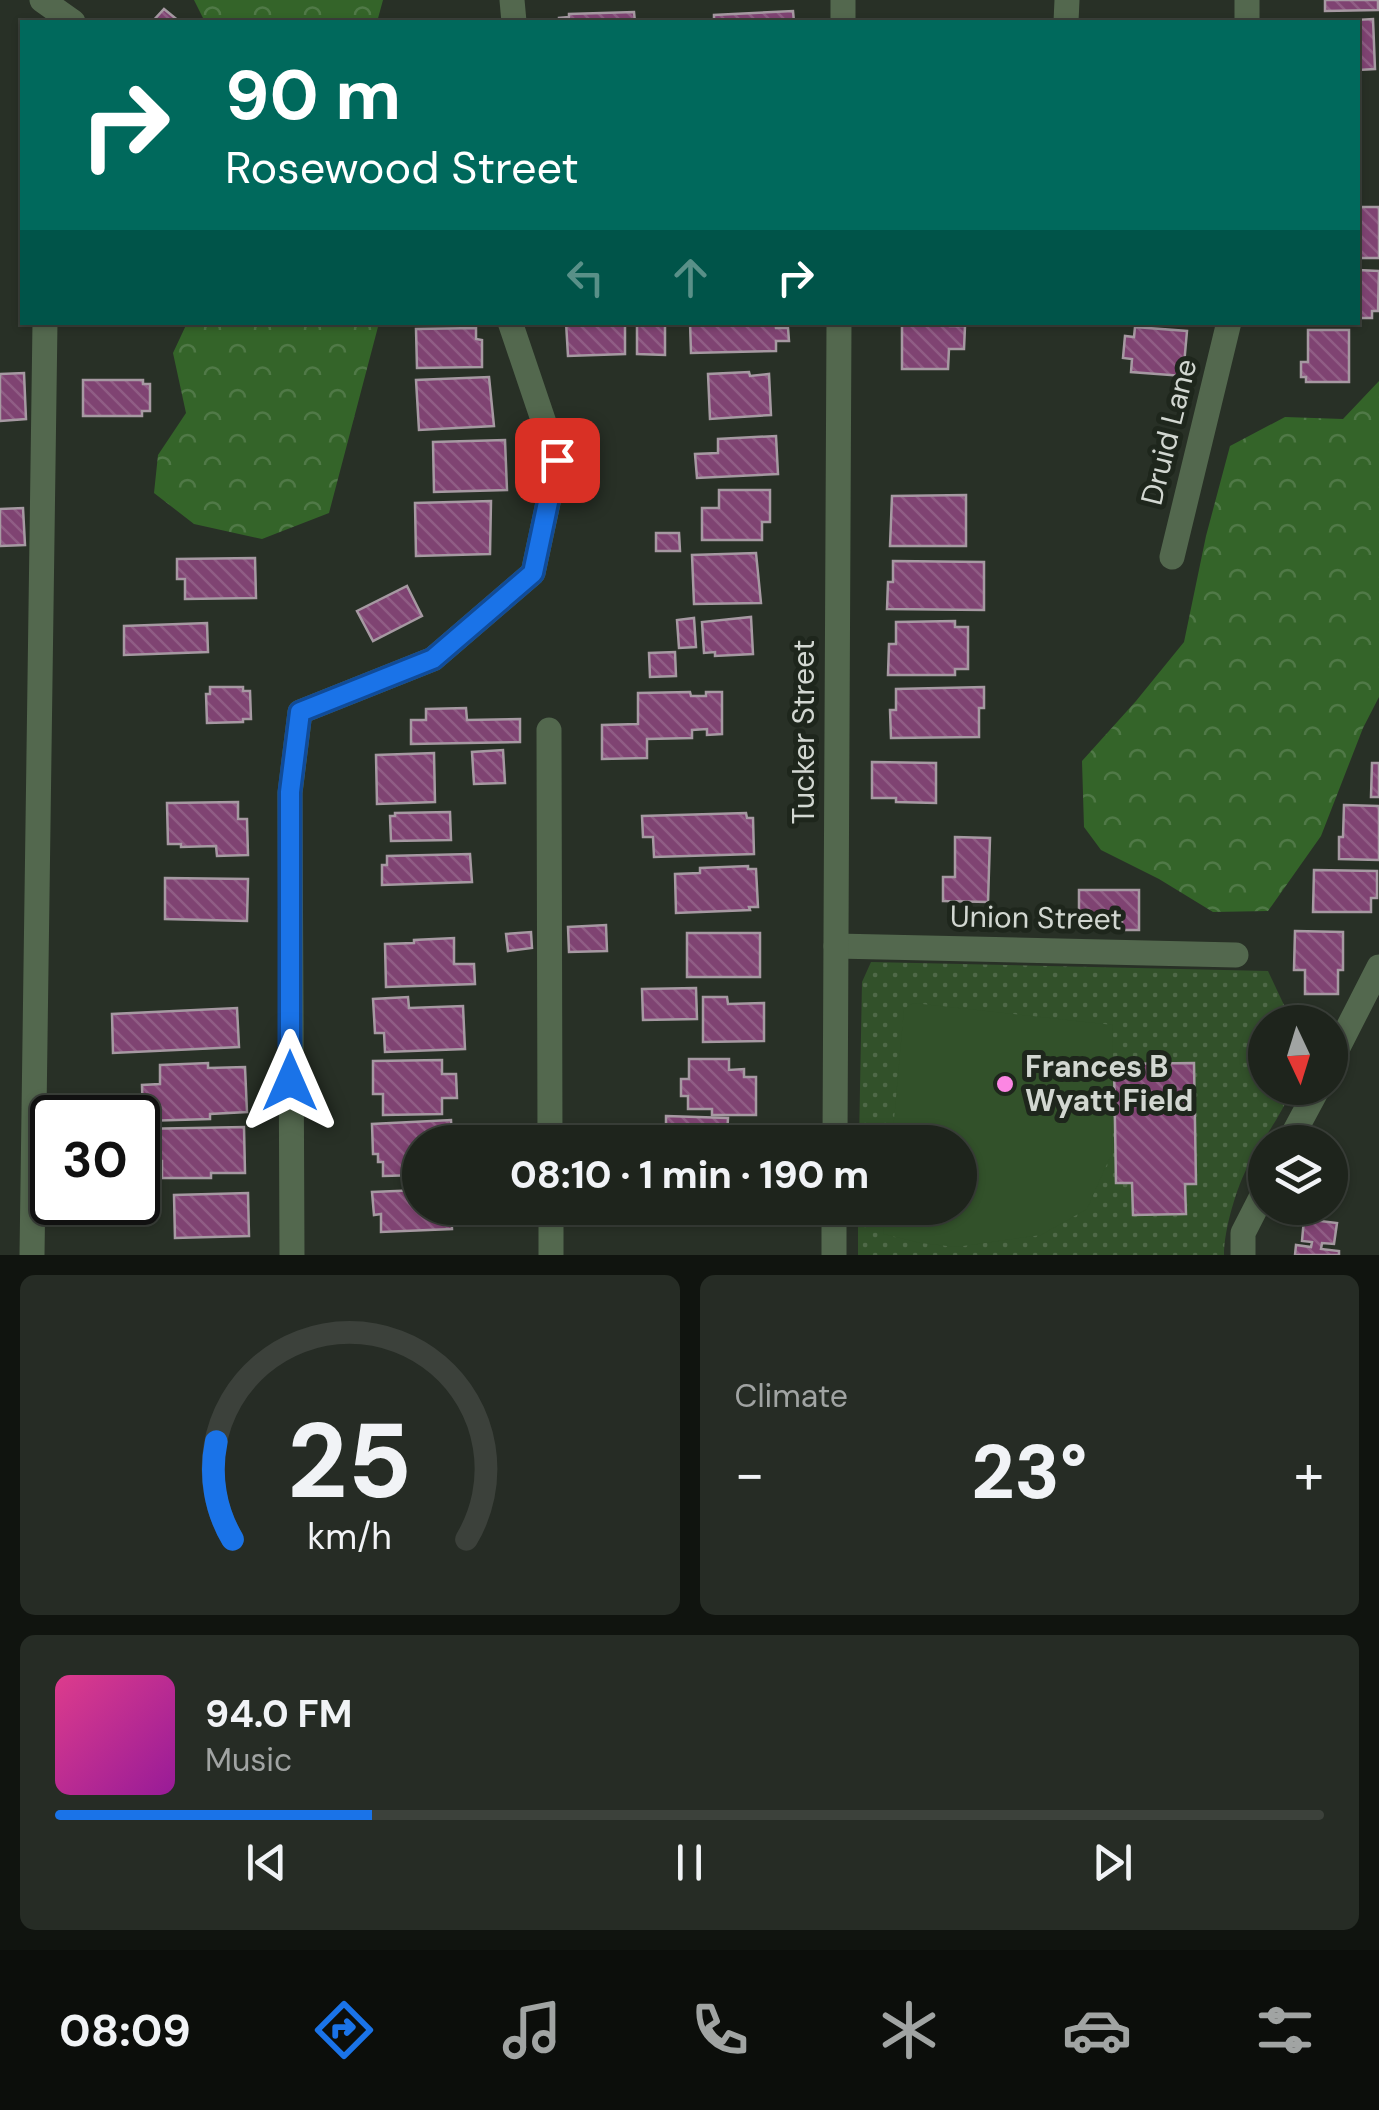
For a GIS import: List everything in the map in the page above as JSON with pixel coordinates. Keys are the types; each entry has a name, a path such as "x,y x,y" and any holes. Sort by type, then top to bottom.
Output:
{"street":[{"path":"59,15 87,0"},
{"path":"32,1255 45,325"},
{"path":"292,1255 290,792 300,712 433,659 533,573 557,460 511,325"},
{"name":"Tucker Street","path":"834,1125 839,325"},
{"name":"Druid Lane","path":"1172,558 1228,325"},
{"path":"550,730 550,1125"},
{"name":"Union Street","path":"836,946 1236,955"},
{"path":"1348,1028 1379,967"},
{"path":"1243,1255 1243,1233 1248,1223"},
{"path":"551,1225 551,1255"},
{"path":"834,1225 834,1255"}],"green space":[{"path":"194,0 383,0 378,20 204,20"},
{"path":"186,325 378,325 329,513 262,539 194,524 154,493 158,455 186,413 173,353"},
{"path":"1379,381 1379,697 1321,836 1268,911 1213,912 1101,850 1084,827 1082,761 1184,642 1230,446 1285,417 1343,419"},
{"path":"871,962 1268,971 1284,1005 1248,1005 1248,1105 1284,1105 1273,1125 1248,1125 1248,1166 1229,1221 1224,1255 858,1255 858,1225 977,1225 977,1125 859,1125 862,982"},
{"name":"Frances B Wyatt Field","path":"913,1003 1113,1025 1111,1155 1087,1209 1041,1235 956,1247 883,1234 884,1225 977,1225 977,1125 894,1125 904,1009"}],"building":[{"path":"1325,0 1378,0 1378,10 1325,11"},
{"path":"164,9 178,20 154,20"},
{"path":"793,11 794,20 714,20 714,15"},
{"path":"634,12 635,20 559,20 569,14"},
{"path":"1373,19 1375,69 1360,70 1360,20 1355,20"},
{"path":"1360,207 1379,207 1379,258 1360,258"},
{"path":"1360,270 1379,271 1378,311 1372,311 1372,318 1360,318"},
{"path":"566,325 625,325 625,354 568,356"},
{"path":"637,325 665,325 665,355 637,354"},
{"path":"690,325 788,328 789,341 776,341 776,351 691,353"},
{"path":"902,325 965,326 964,349 949,349 948,369 902,369"},
{"path":"1135,327 1187,331 1183,376 1131,372 1132,359 1123,358 1125,336 1134,337"},
{"path":"476,328 476,339 482,340 482,367 417,368 416,329"},
{"path":"1308,330 1349,330 1349,382 1306,382 1306,377 1301,377 1301,362 1308,362"},
{"path":"749,372 750,376 769,374 771,415 710,419 708,374"},
{"path":"24,373 26,419 0,421 0,374"},
{"path":"489,377 494,426 419,430 416,380"},
{"path":"83,380 143,380 143,384 150,384 150,411 142,411 142,416 83,416"},
{"path":"776,436 778,474 697,478 695,454 718,453 718,439"},
{"path":"505,440 507,490 434,492 433,442"},
{"path":"719,490 770,490 770,522 762,522 762,540 702,540 702,508 719,508"},
{"path":"966,495 966,546 890,546 892,496"},
{"path":"491,501 490,554 416,556 415,503"},
{"path":"23,508 25,545 0,546 0,509"},
{"path":"656,533 679,533 680,551 656,551"},
{"path":"756,553 761,603 694,604 692,555"},
{"path":"255,558 256,598 185,599 185,579 177,579 177,559"},
{"path":"893,561 984,562 984,610 887,609"},
{"path":"407,586 422,616 373,641 357,611"},
{"path":"751,617 753,654 704,653 702,622"},
{"path":"694,618 696,647 679,648 677,620"},
{"path":"955,621 955,627 968,627 968,669 955,669 955,675 888,675 889,644 896,644 896,622"},
{"path":"207,623 208,652 124,655 124,626"},
{"path":"675,652 676,676 650,677 649,653"},
{"path":"210,687 243,687 243,691 250,691 251,719 207,723 206,694 210,694"},
{"path":"984,687 979,737 891,738 890,710 896,710 896,689"},
{"path":"690,692 691,696 706,696 706,692 722,692 722,734 692,730 692,738 647,739 647,758 602,759 602,725 638,724 638,693"},
{"path":"466,708 467,720 520,719 520,742 411,744 411,720 426,720 426,709"},
{"path":"503,750 505,783 474,784 472,752"},
{"path":"434,753 435,802 377,804 376,755"},
{"path":"872,762 936,763 936,803 872,798"},
{"path":"1372,763 1379,763 1379,797 1371,797"},
{"path":"238,802 238,819 247,819 248,855 217,856 216,846 168,844 167,803"},
{"path":"1344,805 1379,806 1379,860 1339,859"},
{"path":"450,812 451,840 391,841 390,816 395,813"},
{"path":"746,813 747,818 753,818 754,854 654,857 653,837 643,837 642,816"},
{"path":"955,837 990,838 988,902 943,901 943,877 955,877"},
{"path":"470,854 472,882 382,885 382,865 387,865 387,856"},
{"path":"700,868 756,869 758,907 676,913 675,874 700,873"},
{"path":"1314,870 1377,871 1377,898 1371,898 1371,912 1313,912"},
{"path":"165,878 248,879 247,921 165,919"},
{"path":"1079,890 1139,890 1139,930 1122,930 1122,921 1079,921"},
{"path":"606,925 607,951 569,952 568,927"},
{"path":"1295,931 1343,932 1343,970 1338,970 1338,994 1305,994 1305,970 1294,970"},
{"path":"531,932 532,948 508,951 506,934"},
{"path":"687,933 760,933 760,977 687,977"},
{"path":"454,938 454,964 474,964 475,984 386,987 385,944"},
{"path":"696,988 697,1019 643,1020 642,989"},
{"path":"408,997 409,1008 463,1006 465,1049 385,1052 384,1033 375,1033 373,999"},
{"path":"703,997 727,997 728,1004 764,1003 764,1041 703,1042"},
{"path":"237,1008 239,1047 113,1053 112,1014"},
{"path":"689,1059 729,1059 729,1070 744,1069 744,1077 756,1077 756,1115 712,1115 712,1109 688,1109 688,1096 681,1096 681,1079 689,1079"},
{"path":"442,1060 442,1074 456,1074 457,1098 442,1098 442,1114 383,1115 383,1094 373,1094 373,1061"},
{"path":"208,1063 208,1068 245,1067 247,1112 210,1114 210,1119 160,1120 160,1095 142,1095 142,1085 160,1084 160,1065"},
{"path":"1194,1063 1196,1184 1185,1184 1186,1214 1133,1215 1132,1183 1116,1183 1114,1064"},
{"path":"666,1116 728,1118 728,1125 666,1125"},
{"path":"451,1120 451,1125 402,1125 402,1175 383,1176 383,1162 378,1162 378,1154 373,1154 372,1124"},
{"path":"244,1127 245,1173 162,1178 160,1129"},
{"path":"402,1191 402,1225 452,1225 452,1229 381,1232 381,1214 374,1215 372,1192"},
{"path":"248,1193 249,1236 175,1238 174,1195"},
{"path":"1303,1225 1337,1225 1334,1244 1322,1243 1321,1249 1339,1251 1339,1255 1295,1255 1296,1245 1311,1247 1312,1242 1302,1241"}],"place":[{"name":"Frances B Wyatt Field","path":"1005,1084"}],"route":[{"path":"290,1081 290,792 300,712 433,659 533,573 557,460"}]}
